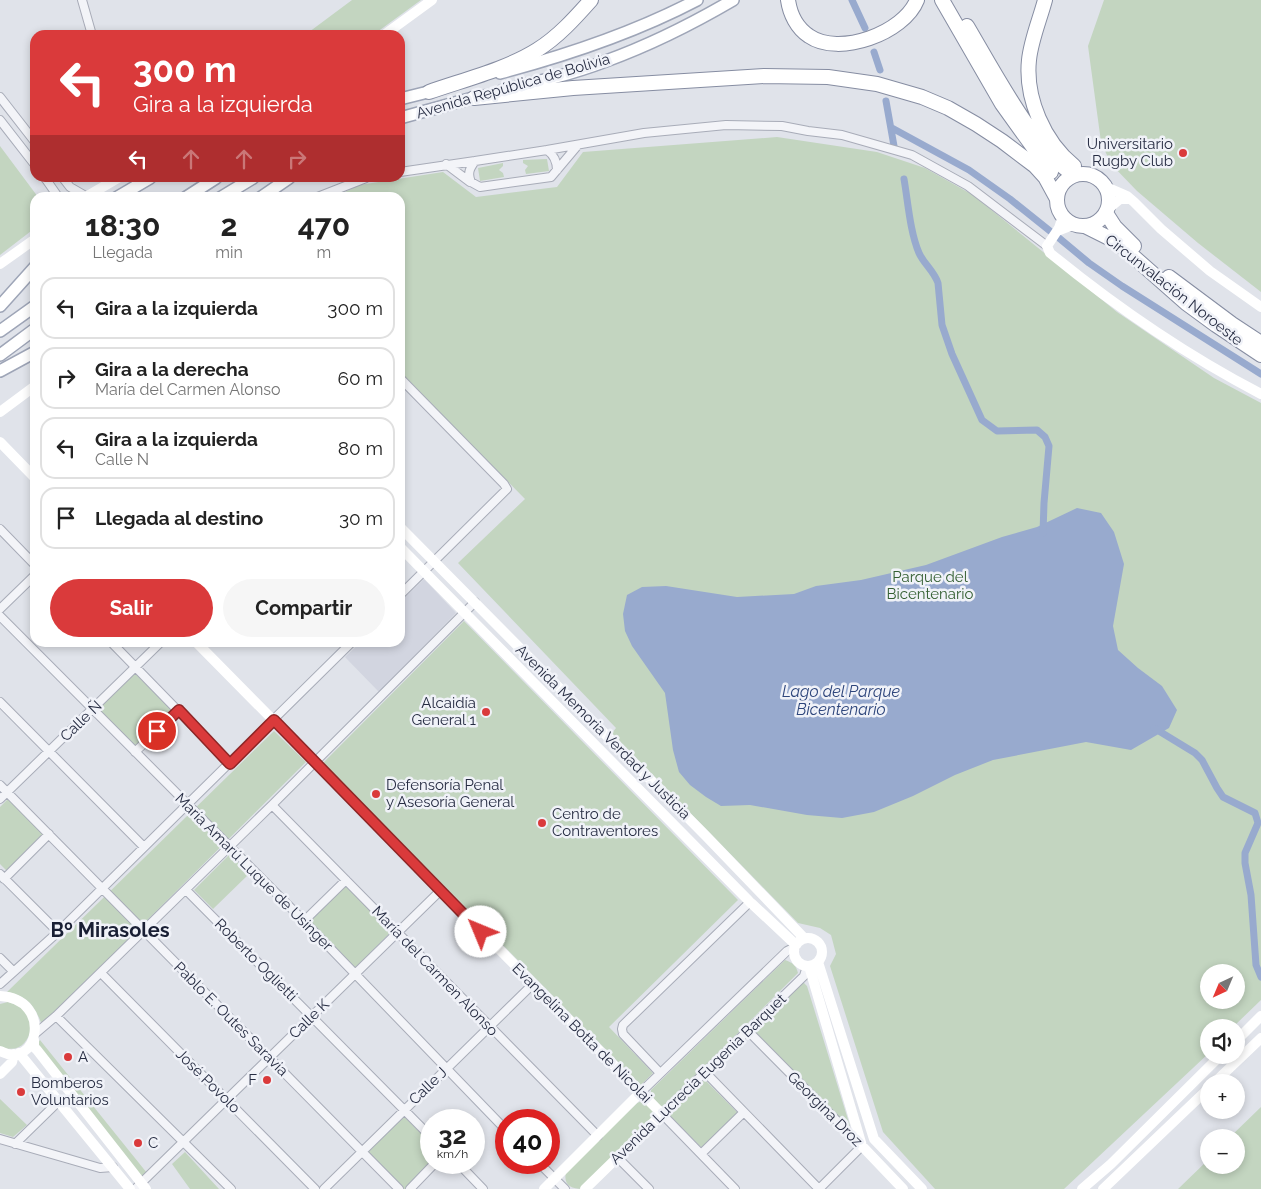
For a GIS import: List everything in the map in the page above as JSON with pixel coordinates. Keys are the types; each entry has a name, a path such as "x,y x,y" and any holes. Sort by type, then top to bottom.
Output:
{"highway":[{"path":"429,92 502,66 537,51 568,25 591,0"},
{"path":"788,0 794,18 800,28 809,36 818,41 840,44 872,37 888,30 912,10 917,0"},
{"path":"942,0 1002,104 1051,173 1058,195 1058,205 1063,216 1080,225 1094,224 1107,211 1109,201 1104,186 1099,180 1080,175 1059,166 1031,130 952,0"},
{"path":"1045,0 1029,60 1032,99 1043,126 1055,146 1080,175"},
{"path":"474,98 564,88 764,76 828,77 877,84 922,97 948,108 976,124 1035,166 1058,195"},
{"path":"1058,195 1067,180 1080,175"},
{"name":"Circunvalación Noroeste","path":"1107,211 1125,237 1157,268 1225,319 1261,343"},
{"name":"Circunvalación Noroeste","path":"1080,225 1117,242 1186,303 1261,355"}],"main road":[{"name":"Avenida República de Bolivia","path":"405,98 516,69 600,44 697,0"},
{"name":"Avenida República de Bolivia","path":"405,117 555,78 605,62 674,32 733,0"},
{"path":"126,192 143,182"},
{"path":"194,192 210,182"},
{"path":"230,192 246,182"},
{"path":"269,192 283,182"},
{"path":"0,306 30,273"},
{"path":"0,332 30,310"},
{"path":"0,355 30,334"},
{"path":"0,371 30,355"}],"street":[{"path":"82,0 91,30"},
{"path":"391,30 432,0"},
{"path":"0,97 30,136"},
{"path":"10,110 0,118 30,158"},
{"path":"405,171 547,150 644,133 726,126 782,126 842,135 912,155 968,186 1047,246 1050,253 1070,270 1150,328 1187,353 1261,394"},
{"path":"446,164 480,187 524,182 551,178 578,145"},
{"path":"547,150 555,158 557,170"},
{"path":"471,182 469,172 475,160"},
{"path":"66,182 78,192"},
{"path":"95,192 111,182"},
{"path":"104,192 113,182"},
{"path":"330,192 356,182"},
{"path":"1104,186 1130,199 1161,230 1210,271 1261,307"},
{"path":"1107,211 1120,199 1130,199"},
{"path":"1047,246 1063,216"},
{"path":"1057,230 1080,225"},
{"path":"0,264 30,243"},
{"path":"405,383 507,489 405,590"},
{"path":"0,412 30,390"},
{"path":"0,442 30,473"},
{"path":"0,529 30,561"},
{"name":"Avenida Memoria Verdad y Justicia","path":"405,532 699,828 798,943"},
{"name":"Avenida Memoria Verdad y Justicia","path":"405,552 750,902 798,943"},
{"path":"0,609 30,580"},
{"path":"0,1074 12,1062 16,1054 29,1047 35,1036 316,762 475,602"},
{"name":"María Amarú Luque de Usinger","path":"0,616 30,646"},
{"name":"María Amarú Luque de Usinger","path":"31,647 304,921 495,1119"},
{"path":"116,647 230,764"},
{"name":"Calle Ñ","path":"0,799 156,647"},
{"name":"Evangelina Botta de Nicolai","path":"201,647 735,1189"},
{"path":"0,984 58,932 347,647"},
{"path":"0,702 144,847"},
{"path":"135,752 179,710"},
{"name":"Pablo E. Outes Saravia","path":"0,785 399,1189"},
{"name":"María del Carmen Alonso","path":"272,805 598,1136"},
{"path":"49,834 2,876 58,932"},
{"path":"304,921 346,880"},
{"name":"Roberto Oglietti","path":"186,890 420,1126"},
{"name":"Calle K","path":"141,1187 184,1142 440,890"},
{"path":"660,1072 623,1034 623,1025 750,902"},
{"name":"Avenida Memoria Verdad y Justicia","path":"814,938 821,945 822,954 811,964 801,964 796,959 794,953 798,943 814,938"},
{"name":"Avenida Lucrecia Eugenia Barquet","path":"544,1189 660,1072 787,951 798,943"},
{"path":"0,958 13,971"},
{"name":"Avenida Memoria Verdad y Justicia","path":"811,964 874,1139"},
{"name":"Avenida Memoria Verdad y Justicia","path":"811,964 862,1146"},
{"name":"Avenida Lucrecia Eugenia Barquet","path":"585,1189 804,976 811,964"},
{"name":"José Povolo","path":"101,973 315,1189"},
{"name":"Calle J","path":"324,1189 533,984"},
{"path":"0,996 13,998 26,1006 35,1021 34,1047 141,1187"},
{"path":"56,1016 231,1189"},
{"path":"1245,1031 1259,1018"},
{"name":"Georgina Droz","path":"747,1030 903,1189"},
{"path":"1224,1074 1260,1040"},
{"path":"0,1051 16,1054 59,1101 130,1189"},
{"path":"1082,1189 1212,1064"},
{"path":"705,1072 819,1189 862,1146"},
{"path":"1102,1189 1200,1096"},
{"path":"15,1144 59,1101"},
{"path":"701,1154 744,1112"},
{"name":"Georgina Droz","path":"874,1139 922,1189"},
{"path":"0,1140 100,1168 113,1167"},
{"path":"617,1157 649,1189"},
{"path":"410,1189 424,1174"},
{"path":"469,1174 483,1189"},
{"path":"550,1174 565,1189"}],"shaded area":[{"path":"424,579 456,613 379,692 345,657 356,647 405,647 405,597"}],"green space":[{"path":"352,0 421,0 380,30 312,30"},
{"name":"Universitario Rugby Club","path":"1104,0 1261,0 1261,292 1198,243 1137,191 1111,164 1101,142 1088,46"},
{"name":"Parque del Bicentenario","path":"777,137 877,152 925,168 973,195 1117,312 1214,378 1261,403 1261,1000 1241,1019 1200,1019 1200,1061 1064,1189 935,1189 883,1132 830,966 836,954 831,935 820,928 798,923 612,733 616,728 458,563 525,499 405,377 405,192 345,192 359,185 378,182 405,182 405,178 443,172 476,197 557,187 583,152"},
{"path":"0,146 34,192 30,192 30,232 0,255"},
{"path":"547,159 549,171 526,174 525,170 528,166 523,163 523,160"},
{"path":"503,163 499,170 503,173 504,177 480,181 478,168"},
{"path":"464,621 738,900 609,1027 653,1073 641,1085 323,763"},
{"path":"136,671 173,709 135,746 98,709"},
{"path":"274,731 306,762 42,1025 33,1007 25,999 7,992"},
{"path":"8,799 44,835 7,871 0,864 0,807"},
{"path":"230,854 249,874 213,909 194,890"},
{"path":"345,885 392,931 355,968 309,921"},
{"path":"785,960 794,965 798,973 665,1106 660,1106 651,1095 651,1090"},
{"path":"802,983 807,986 850,1126 847,1128 754,1032"},
{"path":"8,1002 23,1007 33,1027 25,1042 13,1049 0,1047 0,1004"},
{"path":"40,1040 147,1173 141,1178 39,1049 38,1043"},
{"path":"704,1079 738,1113 703,1149 669,1115"},
{"path":"0,1099 27,1125 13,1137 0,1133"},
{"path":"642,1101 654,1112 653,1118 582,1189 569,1185 565,1176 566,1172 637,1103"},
{"path":"1261,1107 1261,1189 1178,1189 1200,1168 1200,1174 1245,1174 1245,1129 1238,1129"},
{"path":"404,1114 420,1131 420,1174 422,1174 406,1189 403,1189 366,1151"},
{"path":"185,1152 219,1189 190,1189 172,1164"}],"water":[{"name":"Lago del Parque Bicentenario","path":"1077,508 1101,513 1114,532 1124,564 1113,626 1118,650 1162,686 1177,710 1169,728 1131,750 1086,742 993,760 874,812 842,818 807,815 750,805 721,806 690,785 679,772 673,750 665,693 632,646 625,631 623,614 627,595 642,587 666,586 737,597 794,594 816,586 861,580 926,565 1002,537 1037,527"}],"waterway":[{"path":"852,0 865,28"},
{"path":"874,52 880,70"},
{"path":"886,101 894,146"},
{"path":"892,128 969,170 1050,231"},
{"path":"904,179 911,226 916,245 921,257 938,283 942,325 952,354 982,420 997,431 1037,430 1045,437 1049,446 1043,533"},
{"path":"1059,238 1089,263 1122,286 1261,374"},
{"path":"1154,728 1195,753 1202,760 1223,797 1255,813 1258,823 1245,853 1245,863 1251,895 1256,965 1261,977"}],"place":[{"name":"Universitario Rugby Club","path":"1183,153"},
{"name":"Alcaidía General 1","path":"486,712"},
{"name":"Defensoría Penal y Asesoría General","path":"376,794"},
{"name":"Centro de Contraventores","path":"542,823"},
{"name":"A","path":"68,1057"},
{"name":"F","path":"267,1080"},
{"name":"Bomberos Voluntarios","path":"21,1092"},
{"name":"C","path":"138,1143"}],"district":[{"name":"Bº Mirasoles","path":"110,930"}],"route":[{"path":"157,731 179,710 230,764 274,720 481,932"}]}
